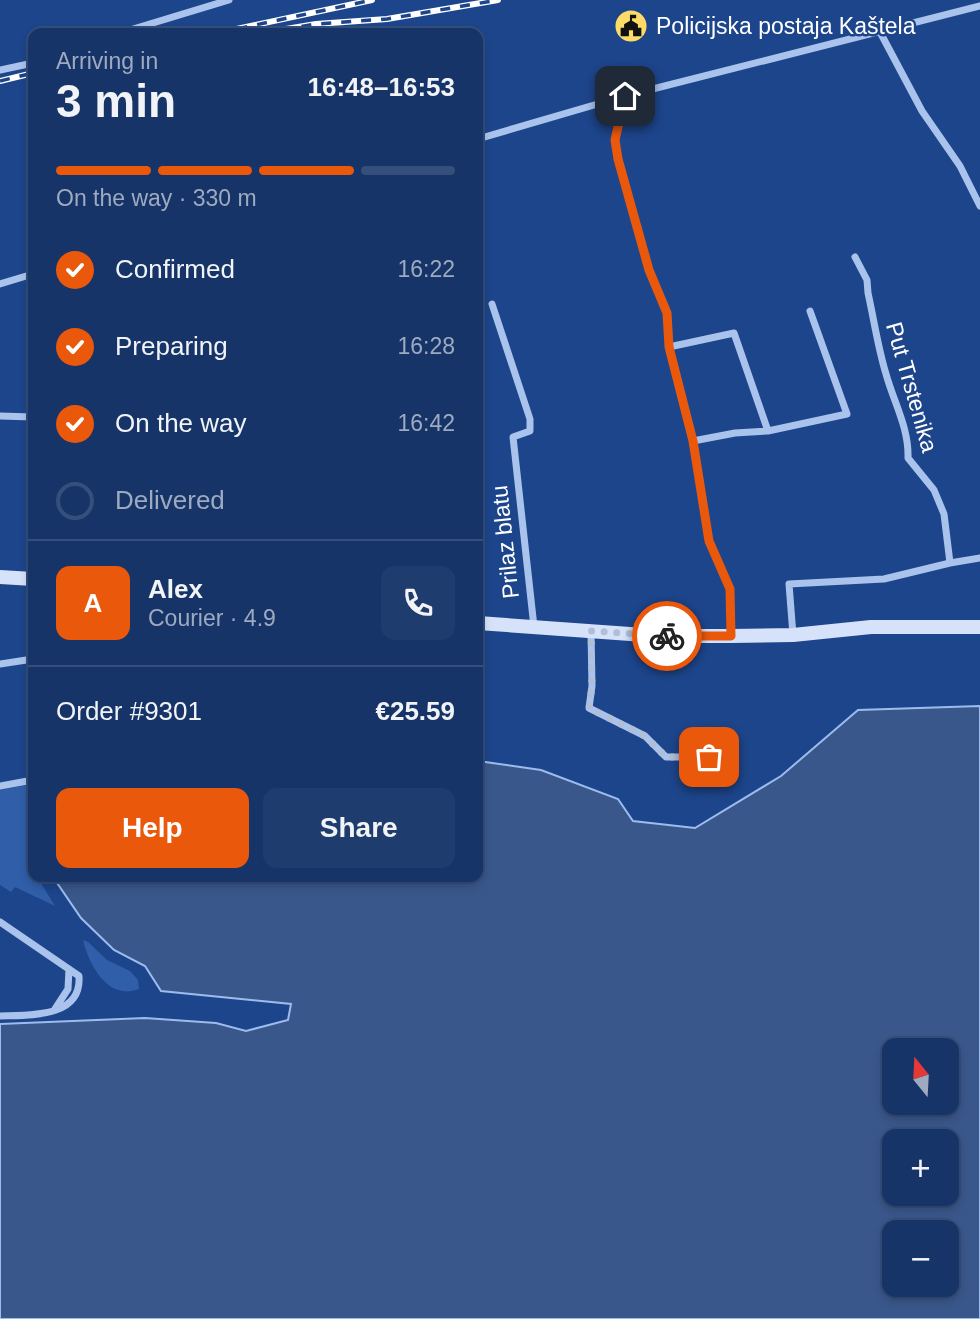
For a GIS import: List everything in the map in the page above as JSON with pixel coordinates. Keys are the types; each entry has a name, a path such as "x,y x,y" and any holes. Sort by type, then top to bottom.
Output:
{"main road":[{"path":"0,577 28,579"},
{"path":"483,624 658,636 793,635 871,628 980,627"}],"street":[{"path":"137,28 229,0"},
{"path":"483,138 625,96 980,6"},
{"path":"880,32 922,111 960,166 980,206"},
{"path":"0,70 28,63"},
{"path":"625,96 615,140 618,159 649,270 667,313 669,347 693,441 709,541 730,589 731,636"},
{"name":"Put Trstenika","path":"855,257 867,281 886,374 904,422 909,444 908,458 934,490 944,514 950,563"},
{"path":"0,284 28,276"},
{"name":"Prilaz blatu","path":"492,304 530,419 530,431 513,437 534,627"},
{"path":"693,441 768,430 847,414 810,311"},
{"path":"669,347 734,333 768,430"},
{"path":"0,416 28,417"},
{"path":"793,635 789,584 884,579 980,558"},
{"path":"591,631 592,686 589,708 645,736 666,757 709,757"},
{"path":"0,664 28,660"},
{"path":"0,786 28,781"},
{"path":"0,922 79,976 80,989 72,1002 55,1009 37,1014 0,1016"},
{"path":"55,1009 68,989 69,969"}],"shaded area":[{"path":"980,706 980,1319 0,1319 0,1024 145,1018 216,1023 246,1031 288,1020 291,1004 161,991 145,966 114,950 81,918 56,882 483,882 483,762 541,770 618,799 633,821 695,828 781,776 858,710"},
{"path":"28,785 28,882 40,882 55,906 15,887 11,892 0,885 0,790"},
{"path":"83,940 107,960 130,971 138,980 139,989 118,990 109,985 95,970"}],"railway":[{"path":"241,28 372,0"},
{"path":"292,28 387,19 498,0"},
{"path":"0,81 28,74"}],"way so far":[{"path":"667,636 591,631 592,686 589,708 645,736 666,757 709,757"}],"place":[{"name":"Policijska postaja Kaštela","path":"631,26"}],"route":[{"path":"625,96 615,140 618,159 649,270 667,313 669,347 693,441 709,541 730,589 731,636 667,636"}]}
